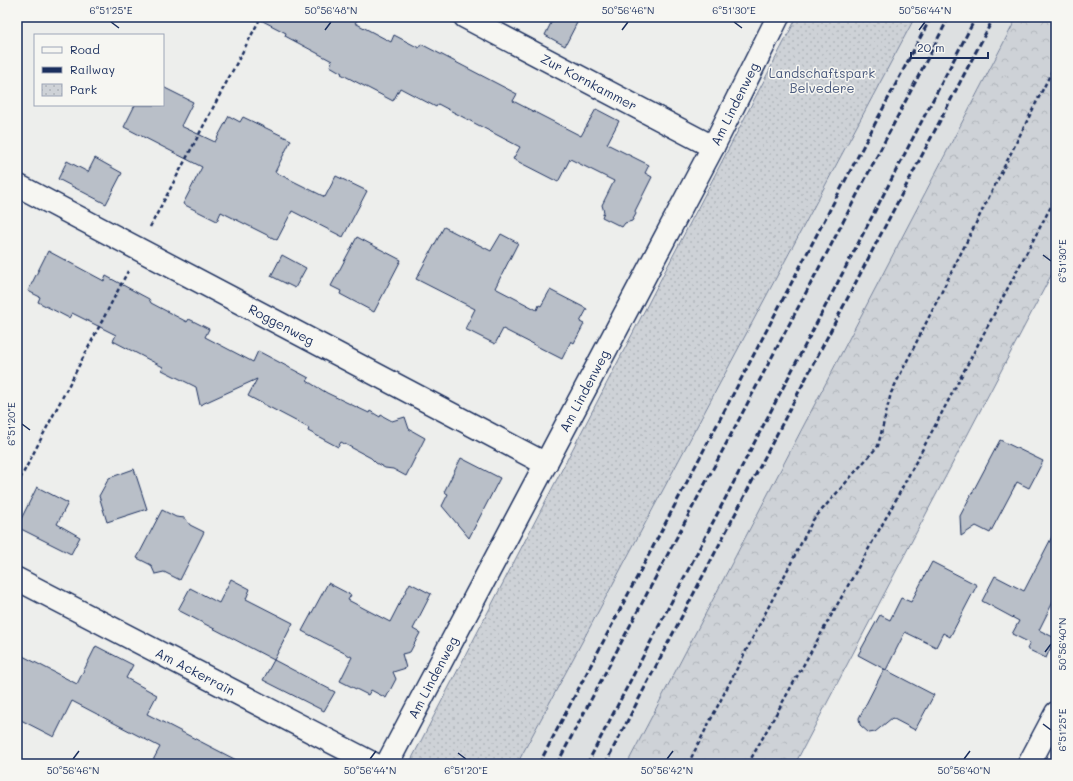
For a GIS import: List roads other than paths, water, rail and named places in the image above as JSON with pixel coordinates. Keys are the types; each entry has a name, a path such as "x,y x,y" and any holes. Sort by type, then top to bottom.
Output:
{"street":[{"name":"Zur Kornkammer","path":"465,17 713,147"},
{"name":"Am Lindenweg","path":"387,764 713,147 778,17"},
{"name":"Roggenweg","path":"17,185 546,464"},
{"name":"Am Ackerrain","path":"17,579 374,764"},
{"path":"1029,764 1056,713"}],"railway":[{"path":"539,764 931,17"},
{"path":"557,764 829,249 949,17"},
{"path":"587,764 976,17"},
{"path":"605,764 994,17"}],"park label":[{"name":"Landschaftspark Belvedere","path":"822,80"}]}
